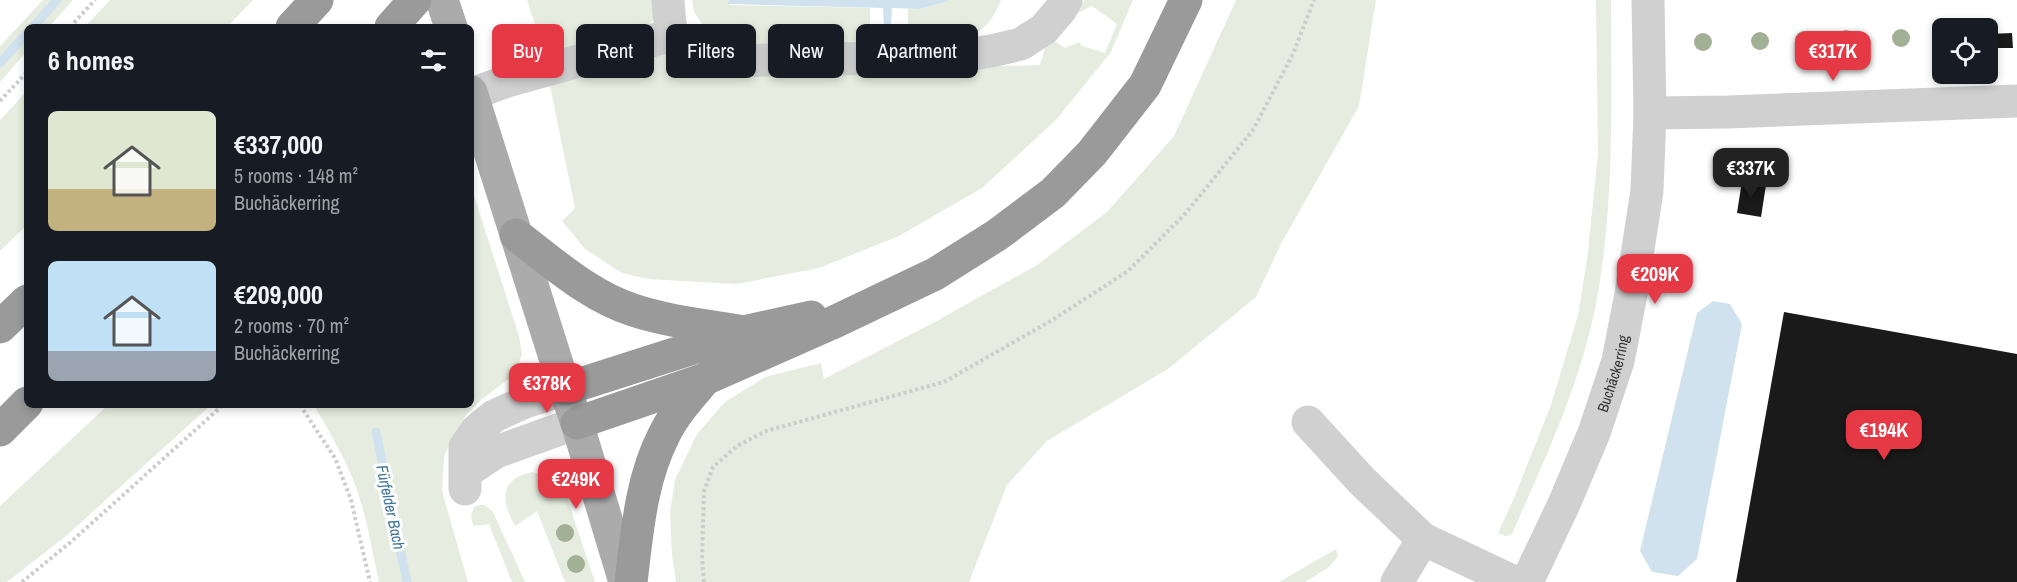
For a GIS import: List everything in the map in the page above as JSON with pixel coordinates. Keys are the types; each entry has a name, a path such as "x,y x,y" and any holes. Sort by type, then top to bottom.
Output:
{"highway":[{"path":"295,24 317,0"},
{"path":"394,24 415,0"},
{"path":"578,423 705,379 935,274 997,235 1053,193 1092,153 1145,85 1186,0"},
{"path":"516,235 602,297 632,310 667,319 743,332"},
{"path":"0,327 24,304"},
{"path":"565,388 743,332 862,308"},
{"path":"631,582 639,519 654,461 664,435 682,407 705,379"},
{"path":"0,430 24,406"}],"main road":[{"path":"442,0 450,24"},
{"path":"474,102 578,423 625,582"}],"street":[{"path":"668,0 671,24"},
{"path":"756,60 952,57 991,51 1021,44 1044,29 1066,0"},
{"name":"Buchäckerring","path":"1527,582 1594,433 1618,361 1647,191 1650,114 1648,0"},
{"path":"474,92 666,37"},
{"path":"1650,114 2017,101"},
{"path":"565,388 494,416 476,431 465,447 466,481 496,452 578,423"},
{"path":"1308,422 1362,481 1423,539 1514,582"},
{"path":"1397,582 1423,539"}],"path":[{"path":"73,24 95,0"},
{"path":"704,582 702,559 704,491 713,467 737,446 766,431 944,382 1054,320 1128,271 1185,214 1253,130 1293,54 1314,0"},
{"path":"0,101 24,75"},
{"path":"22,582 72,541 220,408"},
{"path":"302,408 335,458 351,500 370,582"}],"shaded area":[{"path":"43,0 73,0 52,24 24,24 24,54 0,82 0,46"},
{"path":"110,0 253,0 230,24 88,24"},
{"path":"527,0 659,0 657,12 650,24 576,24 576,54 564,58 564,24 535,24"},
{"path":"692,0 729,0 729,5 870,8 870,24 856,24 856,46 844,46 844,24 768,24 768,48 756,48 756,24 702,24 694,12"},
{"path":"949,0 1001,0 993,16 978,31 978,24 908,24 908,9 919,9"},
{"path":"1085,0 1133,0 1111,52 1056,120 982,188 899,236 819,268 737,284 648,279 622,273 585,249 562,221 575,208 549,81 576,73 576,78 654,78 654,52 666,53 666,78 756,78 756,58 768,59 768,78 844,78 844,63 856,64 856,78 978,78 978,67 1040,65 1050,38 1065,48 1079,42 1082,46 1105,53 1117,24 1092,6 1072,16"},
{"path":"1236,0 1376,0 1359,106 1282,242 1256,297 1168,369 1047,441 1007,485 969,582 676,582 670,512 675,480 697,434 725,402 765,377 821,363 824,379 933,323 1037,265 1107,212 1174,136"},
{"path":"1596,0 1611,0 1611,152 1606,229 1596,304 1571,393 1512,534 1506,536 1498,533 1551,405 1578,315 1587,260 1598,154"},
{"path":"24,94 24,228 0,251 0,120"},
{"path":"474,195 519,336 522,354 515,374 474,407"},
{"path":"105,408 208,408 66,536 7,582 0,582 0,506"},
{"path":"316,408 473,408 466,415 444,456 442,491 468,582 379,582 356,487"},
{"path":"532,472 555,480 565,492 595,582 565,582 537,511 515,526 507,508 506,492 513,480"},
{"path":"485,505 493,512 525,582 512,582 489,524 473,526 471,516 474,507"},
{"path":"1336,549 1338,556 1329,567 1305,582 1279,582"}],"water":[{"path":"729,0 949,0 919,9 892,8 891,24 884,24 883,8 728,4"},
{"path":"1713,301 1730,304 1742,324 1697,559 1678,576 1652,572 1640,551 1697,313"}],"building":[{"path":"2012,33 2013,48 1998,48 1998,34"},
{"path":"1742,181 1766,185 1761,217 1737,213"},
{"path":"1784,312 2017,354 2017,582 1736,582"}],"waterway":[{"path":"36,24 57,0"},
{"path":"0,63 24,36"},
{"name":"Fürfelder Bach","path":"376,432 407,582"}]}
